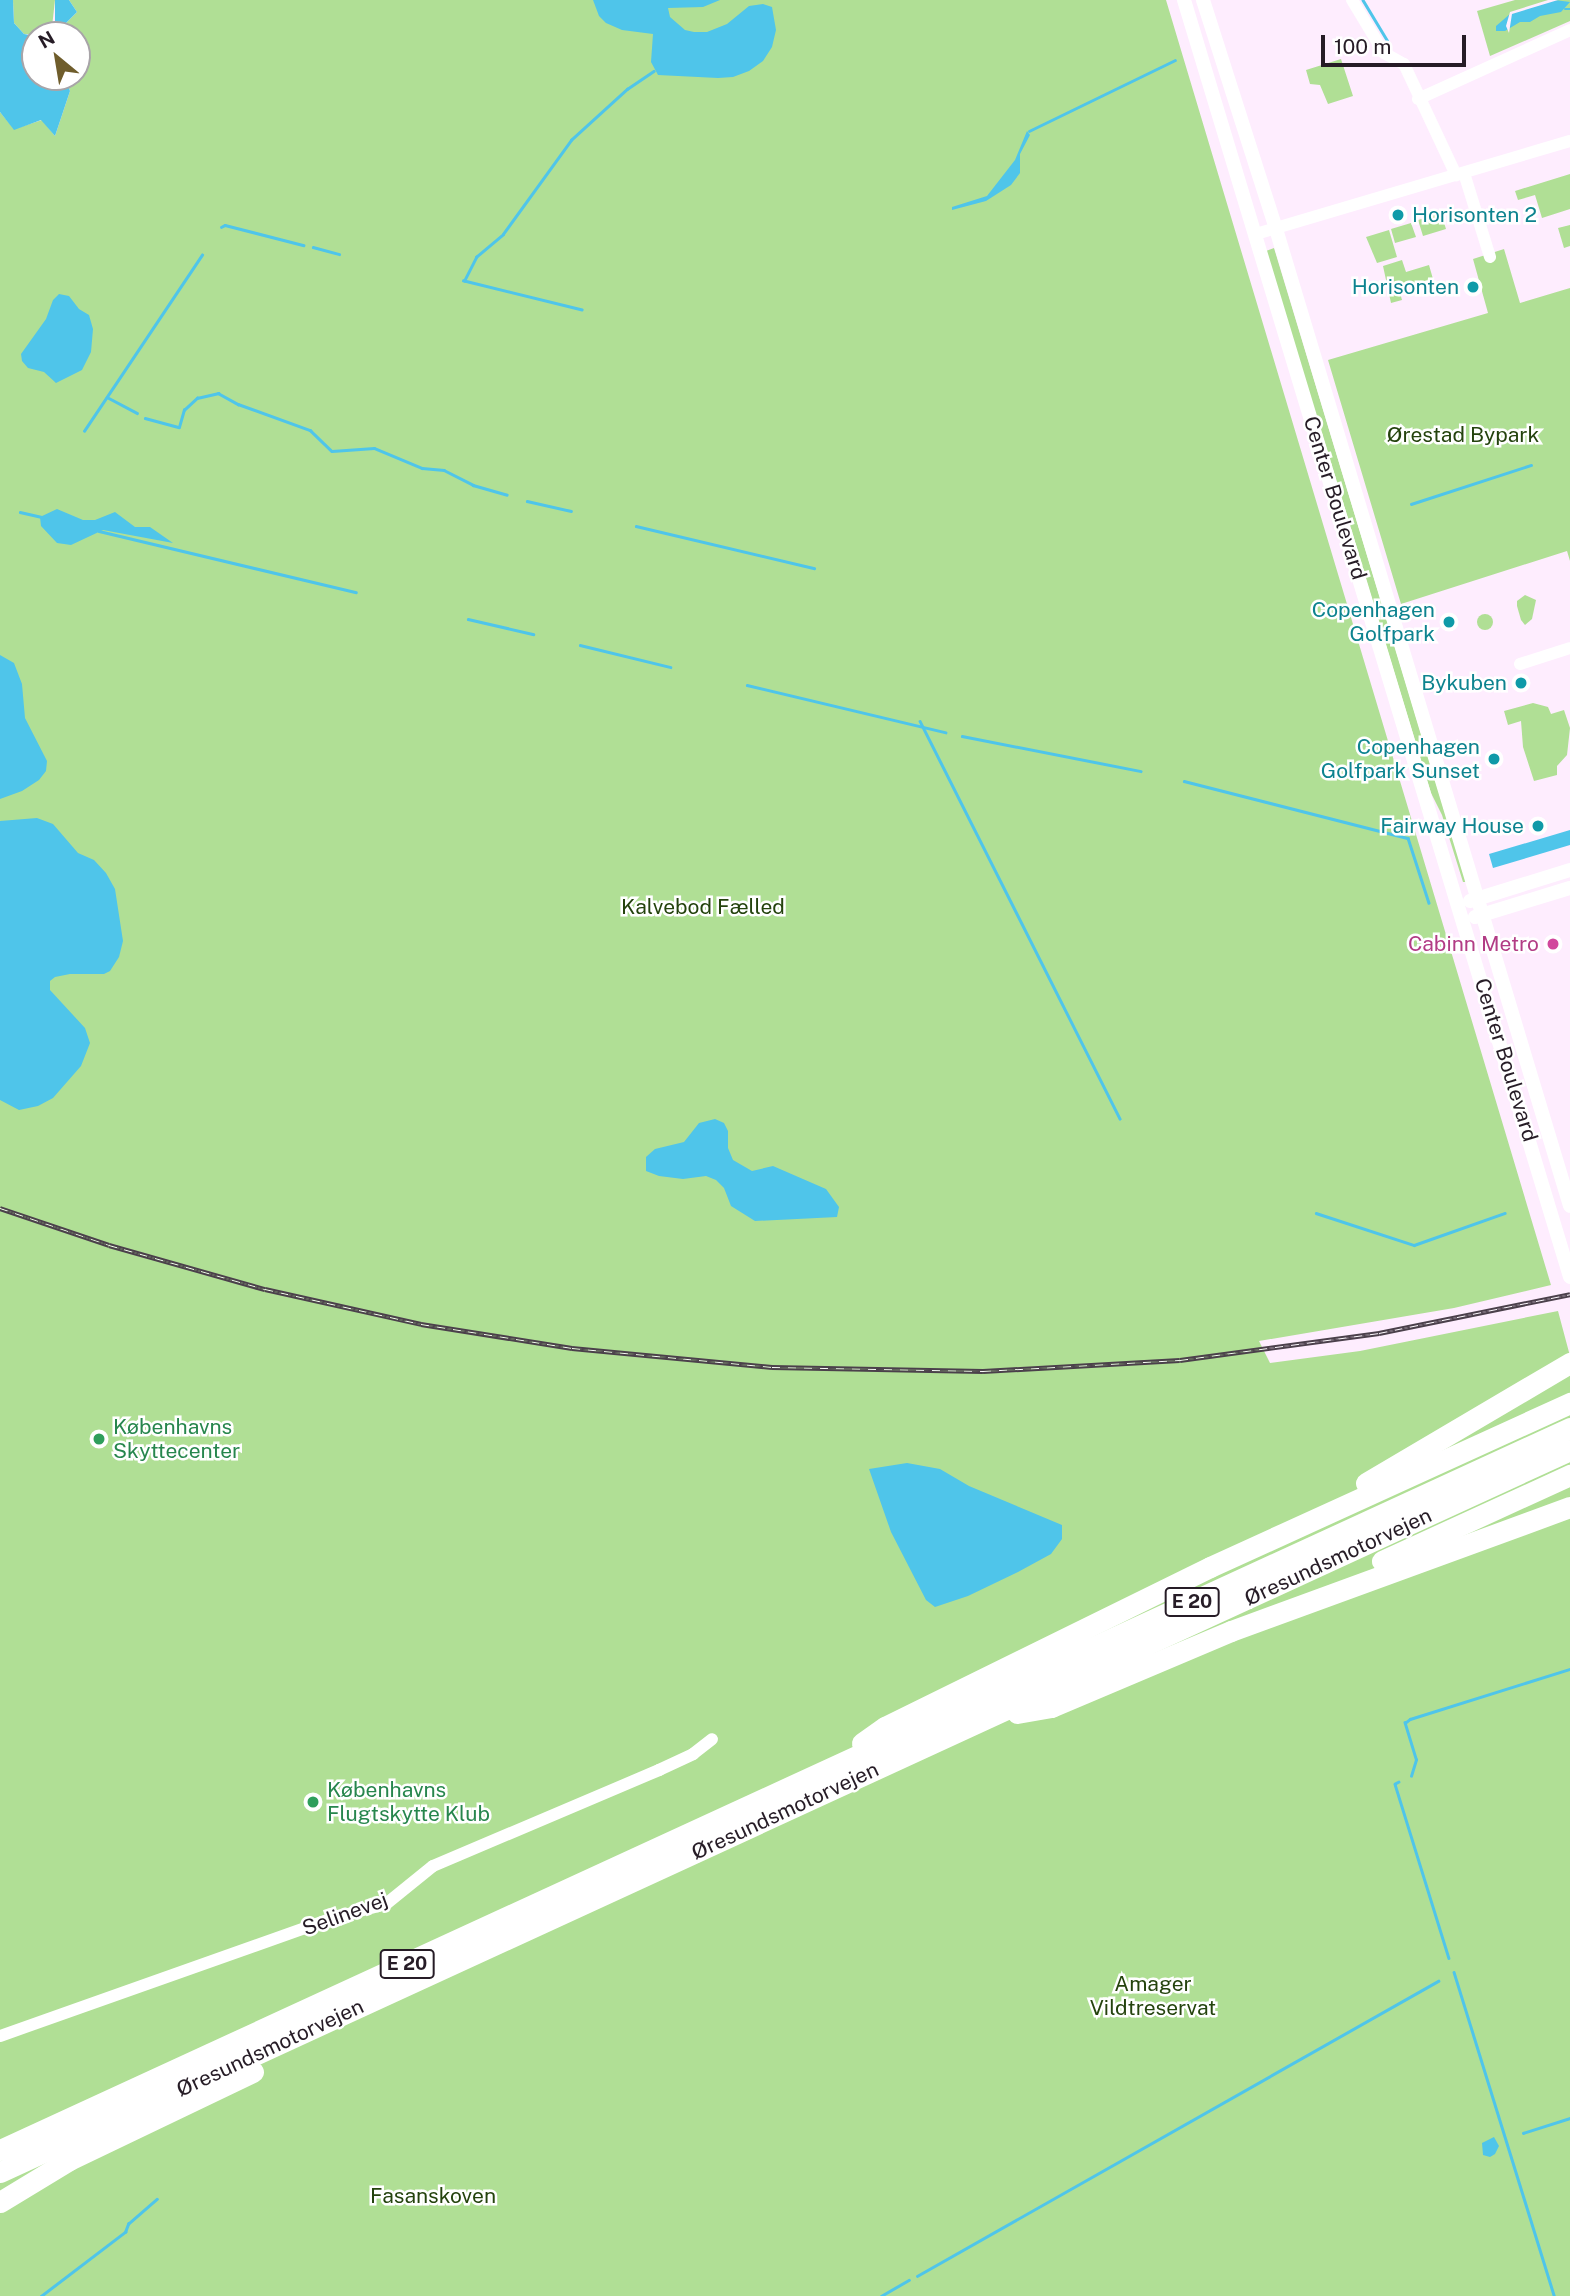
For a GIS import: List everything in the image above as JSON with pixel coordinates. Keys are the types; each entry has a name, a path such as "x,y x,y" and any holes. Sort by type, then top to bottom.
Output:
{"highway":[{"path":"1210,1567 1524,1392 1570,1363"},
{"path":"1524,1392 1570,1374"},
{"path":"814,1776 886,1727 1210,1567 1570,1403"},
{"name":"Øresundsmotorvejen","path":"0,2150 1570,1428"},
{"name":"Øresundsmotorvejen","path":"0,2172 1570,1450"},
{"path":"988,1718 1051,1707 1231,1631 1570,1475"},
{"path":"1231,1631 1570,1507"},
{"path":"1470,1544 1516,1536 1570,1517"},
{"path":"0,2202 69,2161 264,2066 344,2014"}],"street":[{"name":"Center Boulevard","path":"1184,0 1549,1201 1567,1252 1570,1277"},
{"name":"Center Boulevard","path":"1203,0 1276,229 1570,1206"},
{"path":"1352,0 1384,53 1405,64 1418,99 1460,174 1490,257"},
{"path":"1418,99 1570,30"},
{"path":"1256,234 1570,141"},
{"path":"1520,664 1570,648"},
{"path":"1459,904 1570,870"},
{"path":"1464,921 1570,888"},
{"name":"Selinevej","path":"0,2036 332,1918 386,1904 433,1866 659,1770 693,1754 712,1740"}],"green space":[{"path":"13,0 55,0 53,21 21,21 21,31 14,23"},
{"name":"Kalvebod Fælled","path":"69,0 1166,0 1551,1285 1454,1308 1259,1341 1270,1363 1360,1351 1558,1311 1570,1356 1570,2296 0,2296 0,112 14,129 42,120 55,136 70,91 91,91 91,21 68,21 77,12"},
{"path":"1515,0 1570,0 1570,21 1490,56 1477,11"},
{"path":"1341,59 1353,96 1328,104 1320,85 1310,84 1306,70"},
{"path":"1570,174 1570,209 1542,218 1535,195 1518,200 1515,191"},
{"path":"1441,213 1446,229 1423,236 1418,220"},
{"path":"1411,223 1416,237 1395,243 1391,229"},
{"path":"1570,225 1570,246 1564,248 1558,228"},
{"path":"1389,230 1397,257 1377,263 1366,237"},
{"path":"1274,248 1466,882 1463,882 1442,815 1431,793 1266,251"},
{"name":"Ørestad Bypark","path":"1504,249 1520,303 1570,288 1570,561 1567,551 1401,604 1328,360 1488,313 1473,259"},
{"path":"1402,260 1406,272 1429,265 1433,279 1399,289 1402,300 1391,303 1383,266"},
{"path":"1525,595 1536,600 1532,619 1525,625 1521,620 1517,601"},
{"path":"1485,614 1493,622 1485,630 1477,622"},
{"path":"1533,703 1548,707 1551,714 1564,710 1570,728 1567,755 1557,766 1557,775 1534,781 1523,747 1521,721 1508,725 1504,711"}],"water":[{"path":"0,0 13,0 14,23 21,31 21,91 70,91 55,136 41,120 14,130 0,112"},
{"path":"55,0 69,0 77,12 68,21 55,21"},
{"path":"593,0 720,0 703,7 668,8 670,17 685,30 694,32 707,32 727,24 749,6 763,4 772,7 776,30 772,47 763,61 749,71 733,77 718,78 658,75 651,62 653,34 622,30 606,23 599,16"},
{"path":"1555,0 1570,2 1561,12 1540,16 1530,22 1520,22 1505,31 1496,31 1496,26 1510,14"},
{"path":"1027,131 1030,135 1020,154 1020,173 1011,185 986,201 952,210 952,207 987,196 1015,160"},
{"path":"59,294 69,296 79,309 89,315 93,329 91,352 82,370 56,383 44,372 28,368 22,361 21,354 46,319 53,300"},
{"path":"57,509 83,520 95,520 115,512 135,527 150,527 173,543 103,530 71,545 57,543 41,526 40,517"},
{"path":"0,655 14,663 22,684 25,718 47,761 46,771 39,780 22,791 0,799"},
{"path":"37,818 53,824 78,853 94,860 106,873 115,889 123,941 119,957 110,971 104,974 70,974 55,977 50,981 50,990 85,1028 90,1043 81,1066 53,1098 38,1106 19,1110 0,1100 0,821"},
{"path":"1570,830 1570,845 1493,868 1489,854"},
{"path":"715,1119 724,1123 728,1131 728,1148 733,1160 752,1171 773,1166 826,1189 839,1207 837,1217 755,1221 731,1206 724,1188 716,1180 706,1176 683,1179 659,1176 646,1171 646,1157 655,1149 684,1142 699,1123"},
{"path":"907,1463 940,1469 969,1486 1062,1525 1062,1539 1051,1554 1018,1572 968,1596 935,1607 926,1600 891,1532 869,1469"},
{"path":"1494,2137 1499,2146 1495,2154 1490,2157 1483,2155 1482,2143"}],"pier":[{"path":"1548,0 1558,0 1512,14 1509,33 1506,26 1510,12"}],"waterway":[{"path":"1363,0 1387,40"},
{"path":"1565,9 1570,9"},
{"path":"1029,131 1175,60"},
{"path":"582,310 464,281 476,257 503,234 571,140 627,89 654,71"},
{"path":"221,227 225,225 303,245"},
{"path":"313,247 339,254"},
{"path":"84,431 202,255"},
{"path":"145,418 179,427 184,410 197,398 218,393 238,404 310,430 332,451 374,448 422,468 444,470 473,485 507,495"},
{"path":"107,397 137,413"},
{"path":"1411,504 1531,465"},
{"path":"527,501 571,511"},
{"path":"20,512 41,517"},
{"path":"636,526 814,568"},
{"path":"99,531 356,592"},
{"path":"468,619 533,634"},
{"path":"580,645 670,667"},
{"path":"747,685 945,732"},
{"path":"920,721 1120,1118"},
{"path":"962,736 1141,771"},
{"path":"1184,781 1408,838 1429,903"},
{"path":"1316,1213 1414,1245 1505,1213"},
{"path":"1411,1776 1416,1760 1405,1723 1410,1719 1570,1669"},
{"path":"1399,1782 1395,1784 1449,1958"},
{"path":"1454,1972 1554,2296"},
{"path":"917,2276 1438,1981"},
{"path":"1523,2133 1570,2118"},
{"path":"41,2296 125,2232 128,2224 157,2199"},
{"path":"881,2296 909,2280"}],"railway":[{"path":"0,1208 109,1245 265,1289 421,1324 572,1348 772,1367 983,1371 1180,1360 1379,1333 1570,1294"}],"place":[{"name":"Horisonten 2","path":"1398,215"},
{"name":"Horisonten","path":"1473,287"},
{"name":"Copenhagen Golfpark","path":"1449,622"},
{"name":"Bykuben","path":"1521,683"},
{"name":"Copenhagen Golfpark Sunset","path":"1494,759"},
{"name":"Fairway House","path":"1538,826"},
{"name":"Cabinn Metro","path":"1553,944"},
{"name":"Københavns Skyttecenter","path":"99,1439"},
{"name":"Københavns Flugtskytte Klub","path":"313,1802"}],"park label":[{"name":"Amager Vildtreservat","path":"1153,1996"},
{"name":"Fasanskoven","path":"433,2196"}]}
